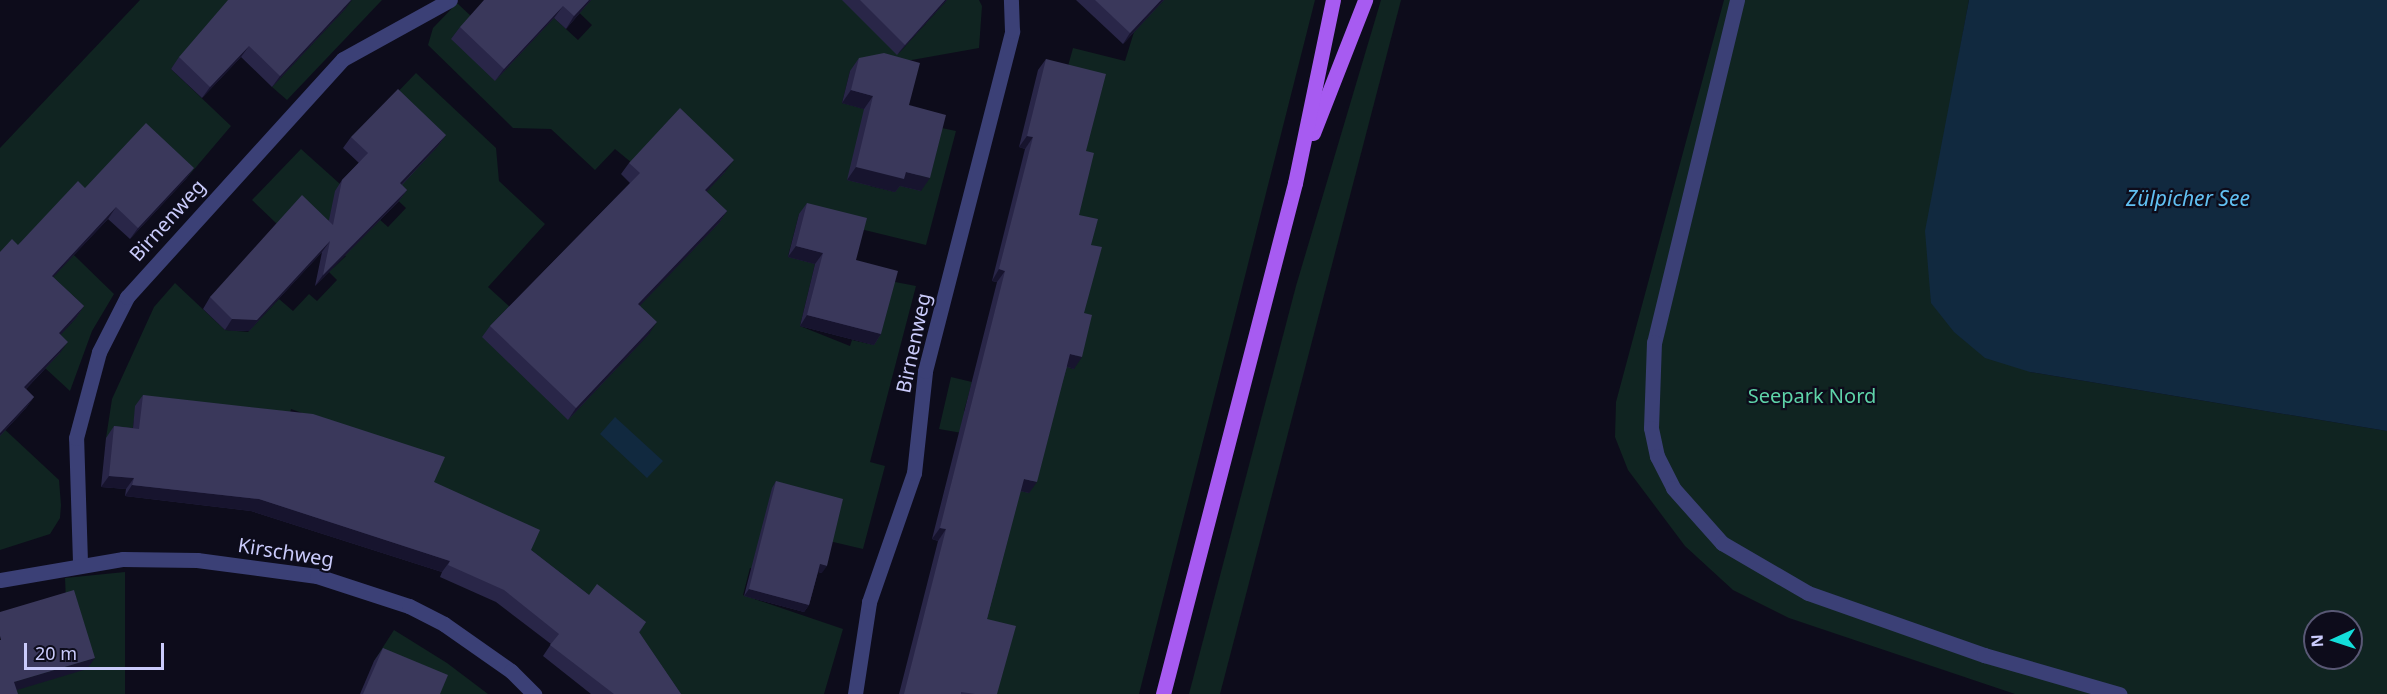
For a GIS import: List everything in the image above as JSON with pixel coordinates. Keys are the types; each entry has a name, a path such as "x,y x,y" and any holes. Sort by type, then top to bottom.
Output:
{"main road":[{"path":"1163,694 1295,183 1333,0"},
{"path":"1295,183 1365,0"}],"street":[{"name":"Birnenweg","path":"80,562 76,438 99,352 127,297 343,59 450,0"},
{"name":"Birnenweg","path":"855,694 872,591 914,473 925,370 1012,31 1011,0"},
{"path":"1737,0 1654,342 1651,428 1657,456 1673,488 1722,543 1808,593 1984,655 2119,694"},
{"name":"Kirschweg","path":"0,580 80,562 197,560 317,576 359,587 444,624 511,671 534,694"}],"green space":[{"path":"140,0 230,0 171,69 231,126 186,179 82,194 108,219 103,224 70,193 41,223 114,294 92,331 70,391 45,368 51,345 76,318 0,255 0,148"},
{"path":"338,0 382,0 287,100 272,87 346,8"},
{"path":"566,0 843,0 899,53 947,0 979,0 982,6 979,48 850,71 842,103 864,109 870,186 895,192 937,127 956,131 926,245 799,214 788,256 815,264 800,326 850,346 852,340 874,345 890,281 916,286 870,462 885,466 863,549 829,541 812,584 750,568 743,595 843,629 824,694 666,694 638,633 319,419 291,409 283,446 136,406 131,440 106,438 112,399 154,307 175,283 225,330 248,332 279,299 293,311 309,294 317,301 337,280 329,272 346,256 277,224 252,200 301,149 388,227 406,208 392,195 390,100 416,73 496,148 499,181 545,224 488,287 510,307 589,343 616,369 649,334 611,297 660,284 718,223 697,202 725,171 632,163 615,149 595,170 551,129 513,128 428,45 433,28 457,3 472,17 554,18 578,40 592,25"},
{"path":"1163,0 1315,0 1139,694 980,694 979,436 939,429 951,377 972,382 964,411 1045,431 1062,365 1073,369 1065,77 1073,48 1125,61 1134,32"},
{"path":"1381,0 1401,0 1220,694 1189,694 1296,286"},
{"name":"Seepark Nord","path":"1724,0 1969,0 1940,160 2030,372 2387,431 2387,694 2015,694 1789,618 1733,590 1685,546 1628,470 1615,437 1616,402"},
{"path":"0,425 59,480 61,505 60,518 50,534 0,550"},
{"path":"125,572 125,694 7,694 66,601 65,578"},
{"path":"394,630 447,663 488,694 436,694 374,661"}],"water":[{"name":"Zülpicher See","path":"1969,0 2387,0 2387,431 2030,372 1985,358 1954,332 1931,303 1925,231"},
{"path":"615,417 663,461 647,478 600,434"}],"building":[{"path":"228,0 351,0 280,76 249,46 210,87 179,57"},
{"path":"484,0 589,0 574,16 563,6 504,69 460,27"},
{"path":"860,0 945,0 905,45"},
{"path":"1095,0 1161,0 1130,33"},
{"path":"884,53 920,63 909,105 946,115 930,178 906,172 904,179 856,167 873,96 851,90 859,58"},
{"path":"1046,59 1106,74 1086,151 1094,153 1079,215 1098,219 1091,245 1102,247 1084,313 1092,315 1082,357 1070,354 1037,482 1024,479 987,619 1016,626 997,694 961,692 961,694 904,694 946,529 940,528 1005,271 999,269 1033,137 1027,136"},
{"path":"398,89 446,135 400,183 407,190 323,275 330,241 257,320 232,319 210,297 302,195 333,225 342,180 368,153 351,137"},
{"path":"680,108 734,160 705,190 727,211 638,304 657,322 576,408 490,326 640,173 629,163"},
{"path":"146,123 194,168 138,228 116,207 52,276 84,306 59,333 68,342 24,387 34,397 0,433 0,252 12,239 18,245 78,181 85,188"},
{"path":"807,203 867,218 856,260 898,271 881,334 807,315 823,253 796,246"},
{"path":"143,395 313,414 445,457 434,482 540,530 531,550 589,595 597,584 646,622 639,632 681,694 614,694 550,645 559,634 504,590 448,565 450,561 259,499 132,485 134,478 109,476 114,426 139,429"},
{"path":"776,481 843,499 827,566 820,564 809,605 749,589"},
{"path":"74,590 95,658 14,682 18,694 0,694 0,612"},
{"path":"383,648 448,675 440,694 363,694"}]}
